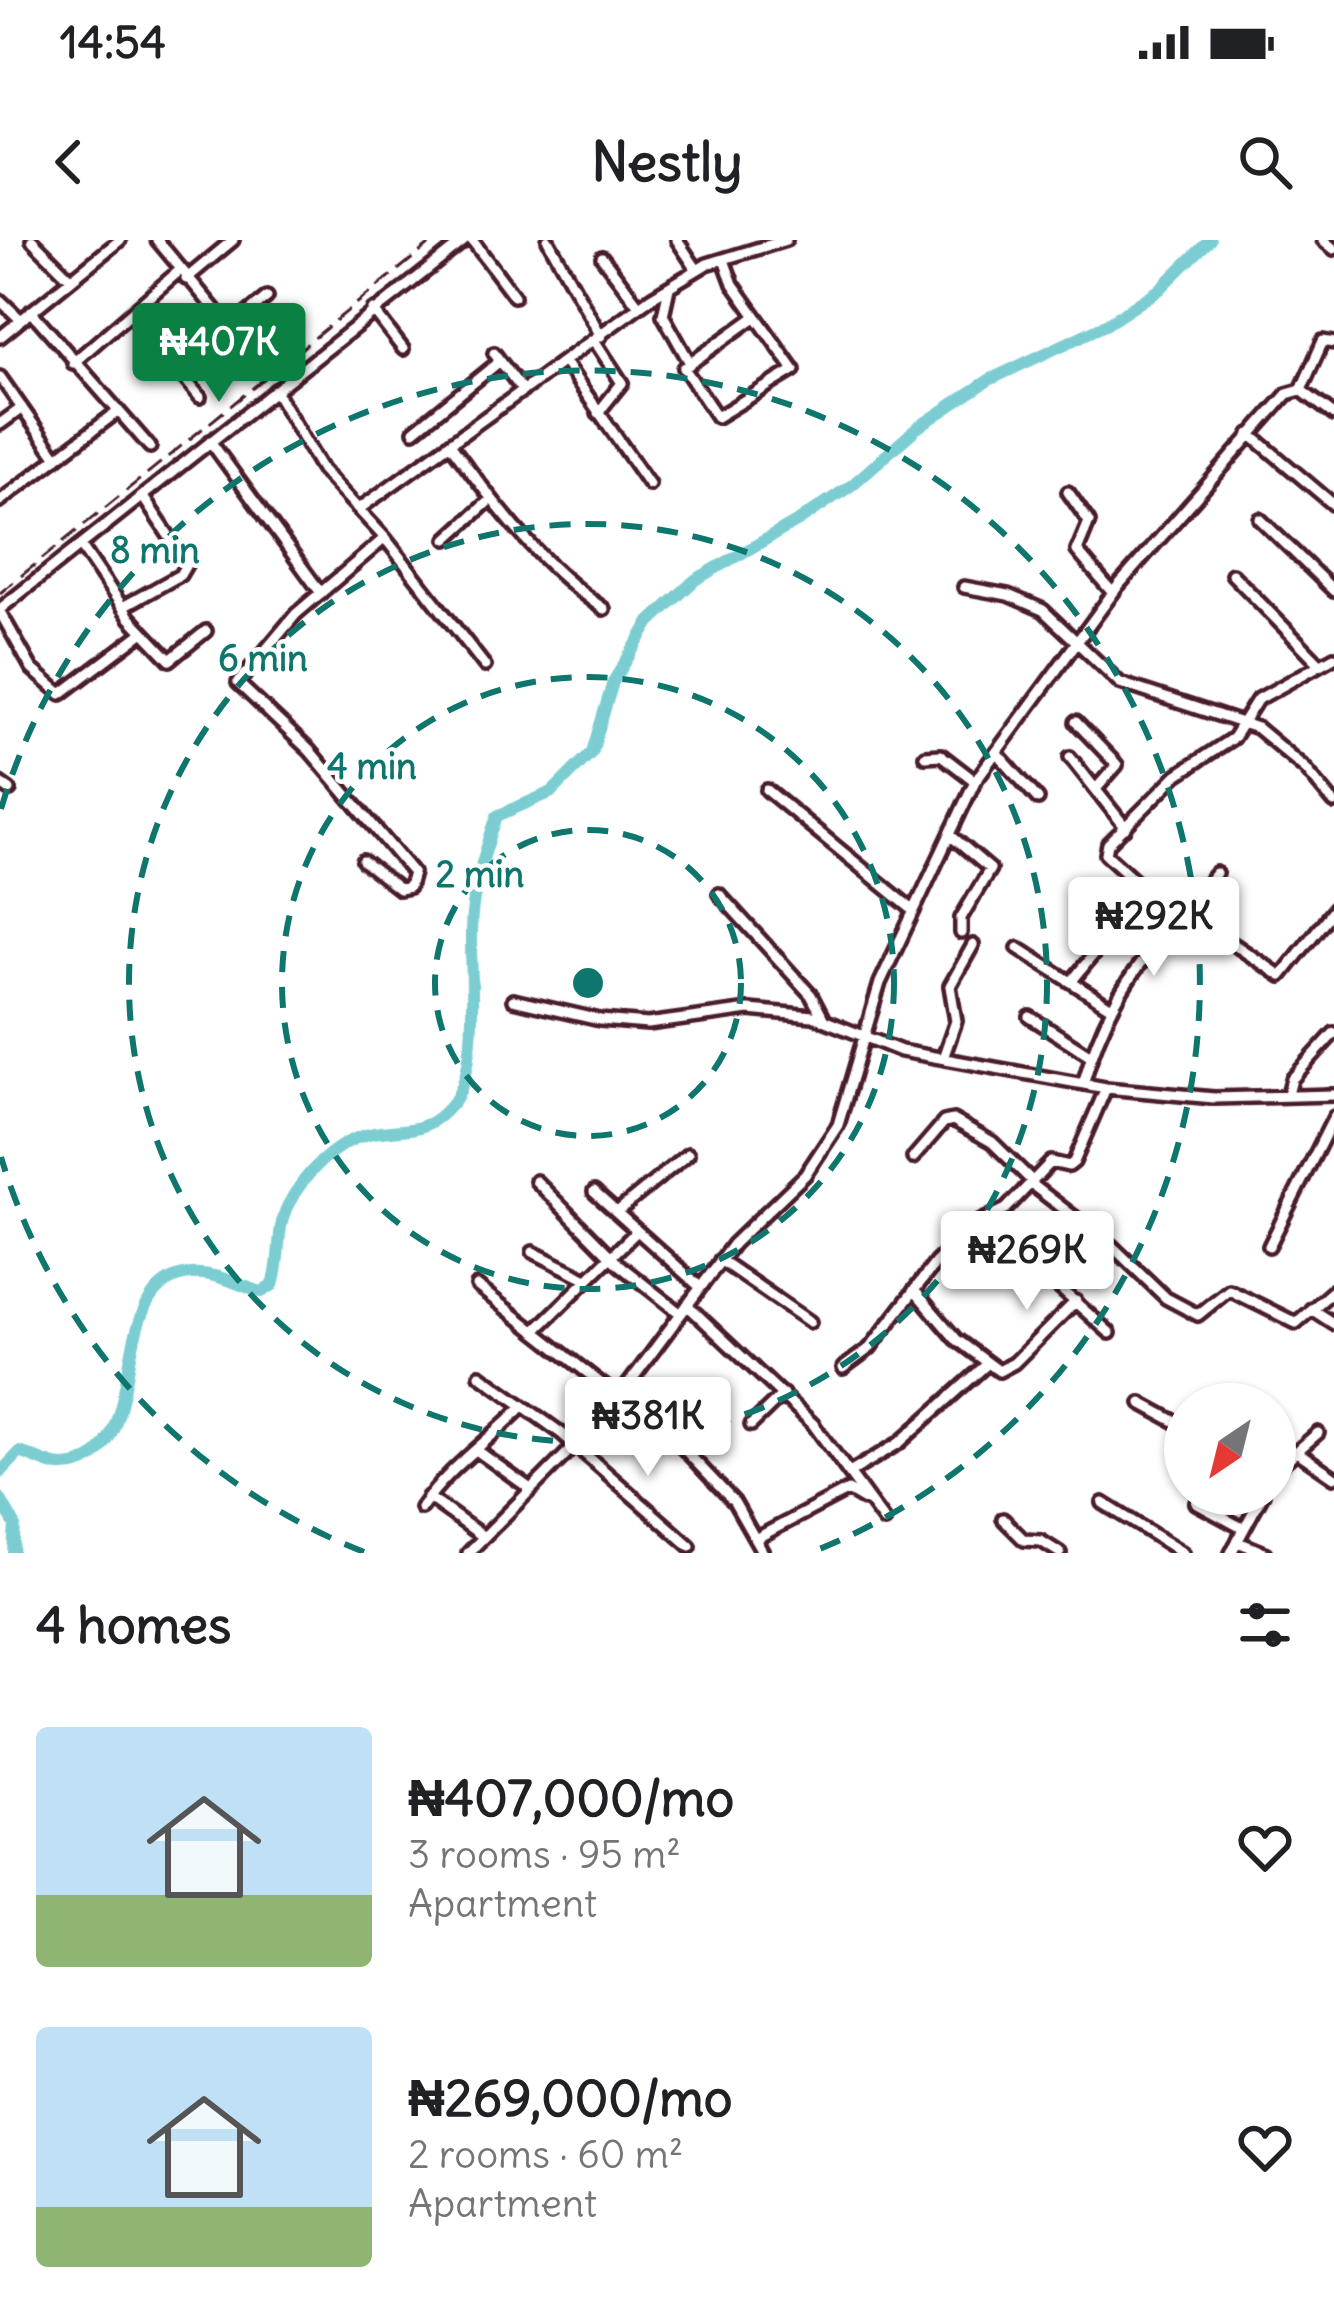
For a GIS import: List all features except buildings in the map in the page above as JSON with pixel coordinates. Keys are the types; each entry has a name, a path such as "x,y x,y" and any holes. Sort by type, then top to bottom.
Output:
{"street":[{"path":"32,240 70,279"},
{"path":"0,337 120,240"},
{"path":"158,240 182,275 257,360"},
{"path":"74,362 233,240"},
{"path":"142,633 61,694 32,669 0,611 468,240 514,296"},
{"path":"548,240 622,383 598,413"},
{"path":"676,240 697,270"},
{"path":"359,509 639,306 697,270 763,243 786,240"},
{"path":"1323,240 1334,249"},
{"path":"602,257 639,306"},
{"path":"724,260 755,316 794,370 717,417 684,368 755,316"},
{"path":"669,288 663,315 691,363"},
{"path":"230,328 267,297"},
{"path":"0,300 26,315 74,362 150,447"},
{"path":"374,310 403,349"},
{"path":"131,314 200,397"},
{"path":"468,1553 481,1534 621,1395 721,1260 788,1194 829,1141 863,1036 913,910 975,781 1112,592 1287,394 1301,390 1324,341 1334,343"},
{"path":"414,431 497,357 523,391"},
{"path":"564,362 650,484"},
{"path":"0,377 57,458"},
{"path":"275,390 322,470 385,538 485,666"},
{"path":"1301,390 1334,415"},
{"path":"0,424 22,408"},
{"path":"0,501 117,412"},
{"path":"1250,434 1334,505"},
{"path":"210,441 321,593"},
{"path":"452,445 491,499 570,586 604,609"},
{"path":"1068,491 1089,522 1077,551 1112,592"},
{"path":"123,607 180,575 187,563 143,496"},
{"path":"447,539 491,499"},
{"path":"1260,519 1334,591"},
{"path":"363,861 399,889 409,887 413,873 388,842 310,751 238,683 321,593 385,538"},
{"path":"81,546 142,633 170,660 206,631"},
{"path":"1232,574 1319,663"},
{"path":"964,587 1028,601 1120,683 1241,723 1270,738 1334,803"},
{"path":"1174,916 1106,854 1177,775 1233,738 1257,700 1334,657"},
{"path":"1076,722 1117,765 1096,789"},
{"path":"996,752 1038,799"},
{"path":"925,756 941,755 975,781"},
{"path":"1070,757 1126,827"},
{"path":"767,790 913,910"},
{"path":"950,835 990,869 961,918 962,933"},
{"path":"1083,1084 1110,1007 1174,916 1216,873"},
{"path":"719,894 811,995 824,1020"},
{"path":"1229,941 1281,976 1334,910"},
{"path":"1072,981 1105,940"},
{"path":"943,1058 956,1021 950,986 973,945"},
{"path":"1018,948 1110,1007"},
{"path":"513,1000 600,1020 648,1024 749,1010 824,1020 943,1058 1106,1088 1214,1098 1334,1095"},
{"path":"1030,1017 1090,1056"},
{"path":"1288,1094 1292,1079 1334,1034"},
{"path":"843,1368 870,1348 936,1262 984,1221 1006,1209 1052,1162 1069,1166 1074,1162 1106,1088"},
{"path":"1269,1246 1298,1198 1334,1118"},
{"path":"914,1158 944,1122 952,1120 992,1142 1031,1182 1112,1246 1166,1298 1198,1315 1229,1290 1294,1323 1334,1290"},
{"path":"617,1212 688,1154"},
{"path":"536,1181 613,1259 684,1310 783,1394 851,1472 884,1521"},
{"path":"594,1192 700,1287"},
{"path":"984,1221 1110,1333"},
{"path":"535,1331 635,1233"},
{"path":"533,1252 587,1279"},
{"path":"721,1260 811,1322"},
{"path":"477,1286 621,1395 715,1479 763,1553"},
{"path":"914,1290 986,1365 999,1371 1014,1363 1076,1301"},
{"path":"1311,1309 1334,1324"},
{"path":"851,1472 898,1443 986,1365"},
{"path":"480,1375 574,1446 690,1546"},
{"path":"751,1425 783,1394"},
{"path":"1141,1402 1164,1415"},
{"path":"421,1508 450,1468 479,1452 523,1406"},
{"path":"1296,1455 1318,1433"},
{"path":"479,1452 529,1487"},
{"path":"1299,1453 1334,1477"},
{"path":"755,1539 848,1490 869,1503"},
{"path":"428,1498 481,1534"},
{"path":"1102,1502 1183,1553"},
{"path":"1218,1515 1244,1529"},
{"path":"1231,1553 1252,1515"},
{"path":"1003,1519 1024,1540 1042,1541 1060,1553"},
{"path":"1238,1542 1265,1553"}],"waterway":[{"path":"0,1473 20,1452 59,1466 92,1457 110,1436 135,1337 146,1307 163,1284 200,1274 262,1292 273,1285 288,1205 322,1161 356,1138 432,1122 452,1104 461,1088 470,1046 473,903 497,816 552,792 592,752 613,682 650,622 695,580 852,485 917,428 989,380 1107,324 1159,290 1210,240"},
{"path":"0,1498 15,1525 13,1553"}],"railway":[{"path":"0,593 435,240"}]}
